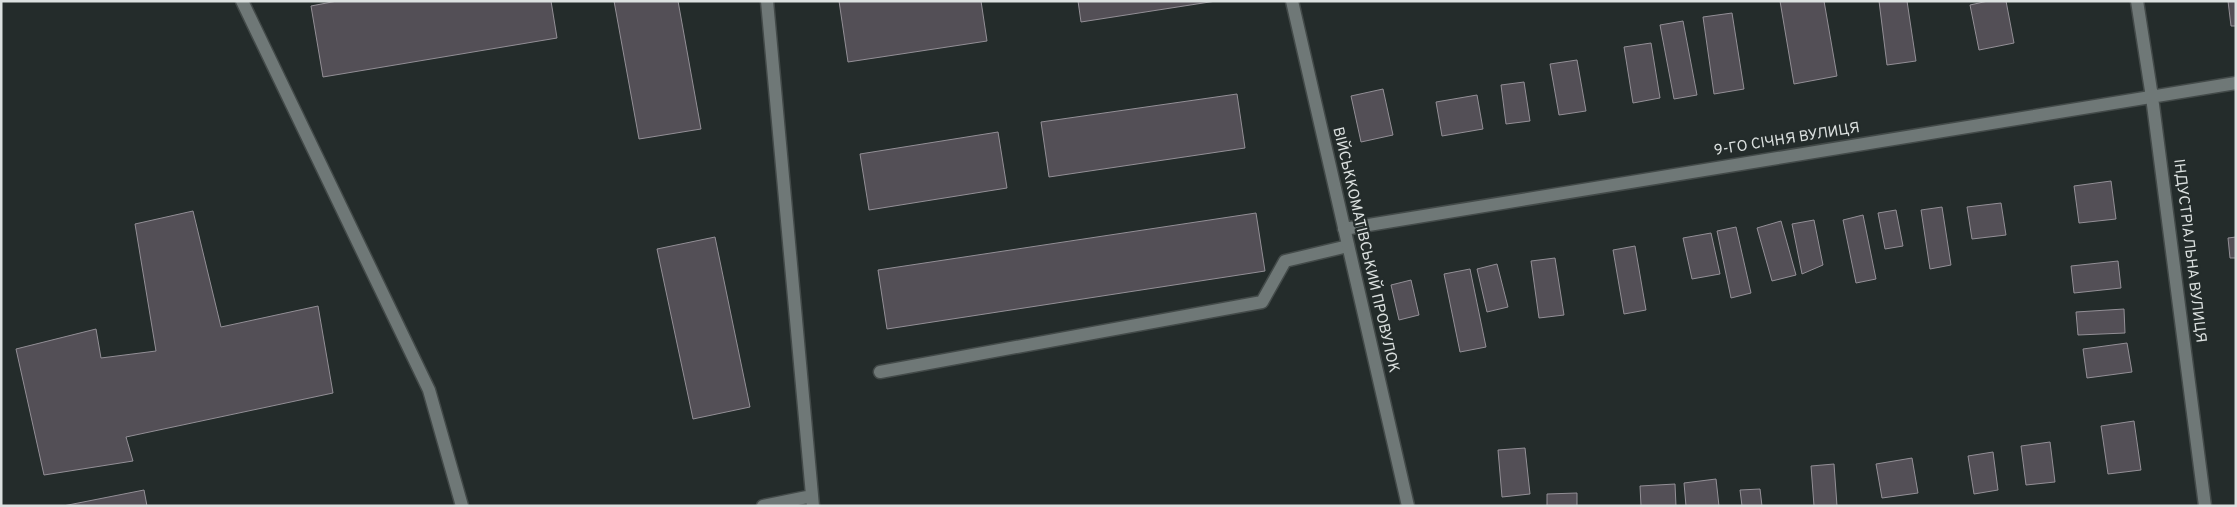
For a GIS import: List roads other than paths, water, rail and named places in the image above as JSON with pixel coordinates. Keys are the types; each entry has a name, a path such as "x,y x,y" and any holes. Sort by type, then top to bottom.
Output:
{"street":[{"path":"242,1 429,390 462,506"},
{"path":"763,506 813,501 767,1"},
{"name":"ВІЙСЬККОМАТІВСЬКИЙ ПРОВУЛОК","path":"1292,1 1408,506"},
{"name":"ІНДУСТРІАЛЬНА ВУЛИЦЯ","path":"2137,1 2152,96 2206,506"},
{"name":"9-ГО СІЧНЯ ВУЛИЦЯ","path":"1344,229 2236,83"},
{"path":"880,372 1262,302 1285,261 1348,246"}]}
